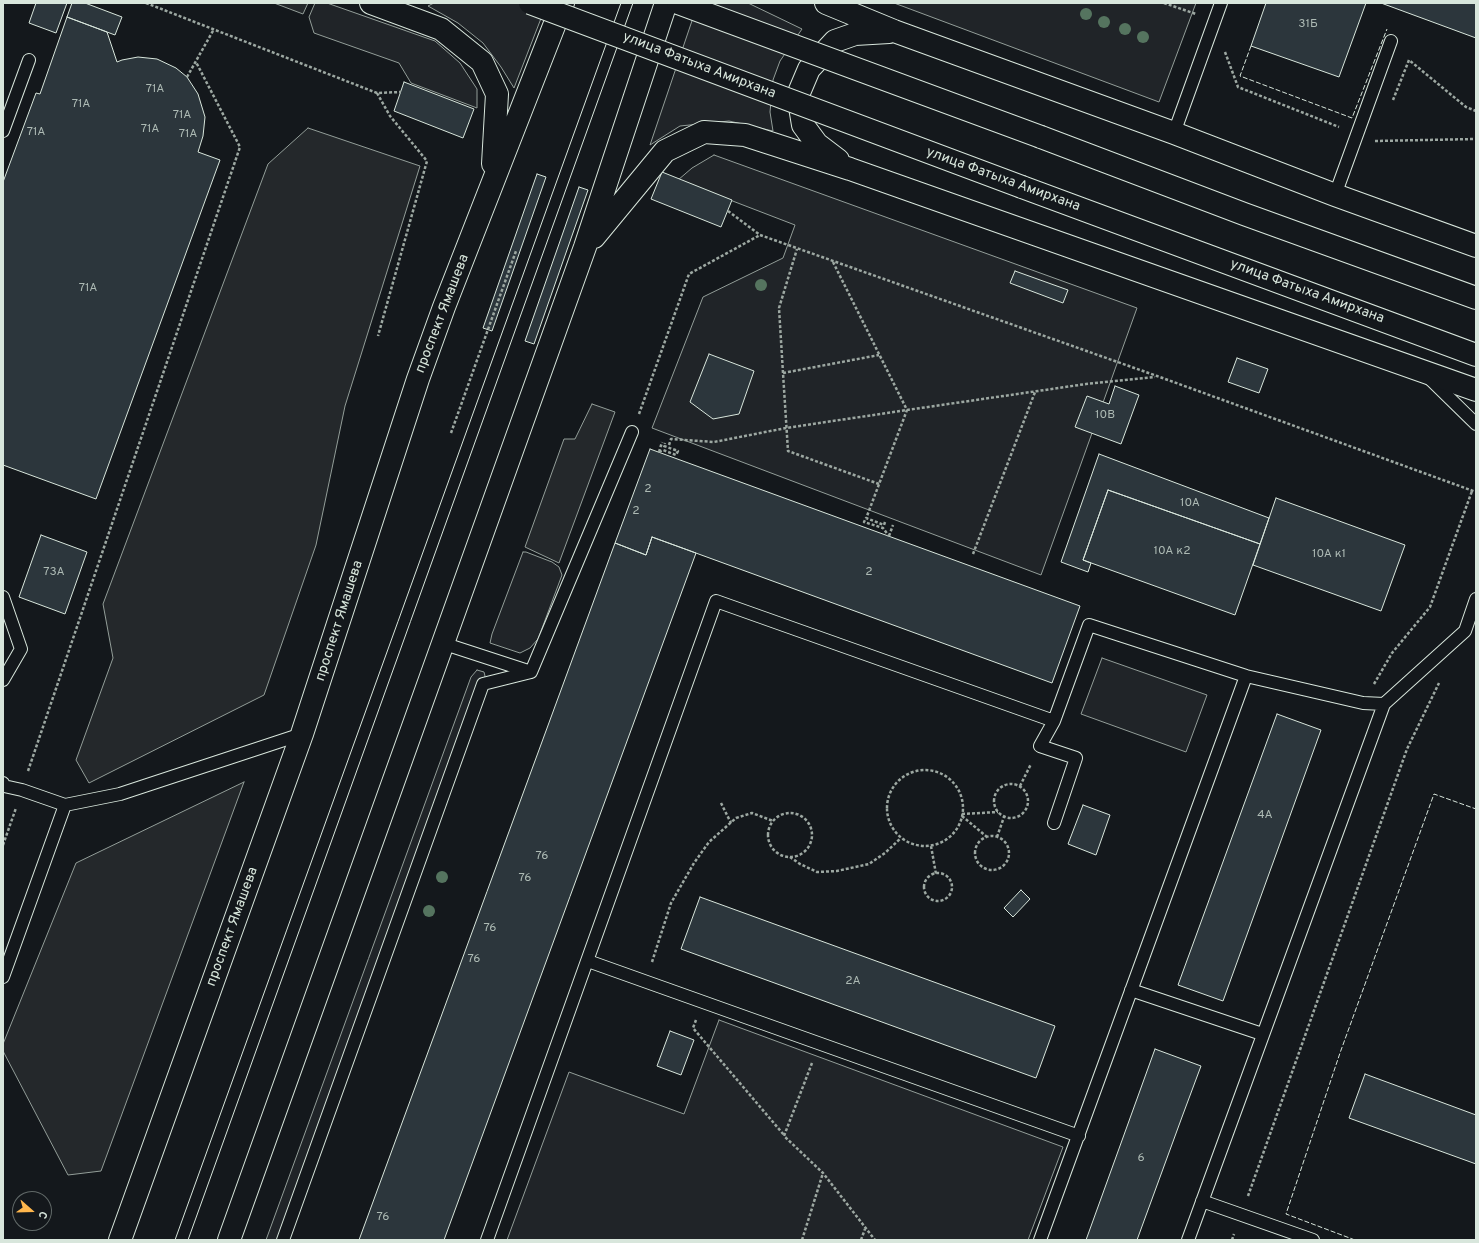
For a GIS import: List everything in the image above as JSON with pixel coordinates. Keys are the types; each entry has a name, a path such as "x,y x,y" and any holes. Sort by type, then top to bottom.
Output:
{"main road":[{"path":"373,3 442,29 482,62 498,94 492,183"},
{"name":"улица Фатыха Амирхана","path":"530,3 1476,355"},
{"name":"проспект Ямашева","path":"120,1240 302,734 418,380 492,183 563,3"},
{"path":"228,1240 585,247 666,3"},
{"path":"678,3 1041,137 1244,214 1476,298"},
{"path":"826,3 894,31 1174,132 1335,195 1476,246"},
{"path":"850,169 817,144 803,125 798,95 808,69 835,41 855,34 894,31"},
{"path":"585,247 665,151 704,132 745,135 850,169 1476,390"}],"lane":[{"path":"1174,132 1221,3"},
{"path":"1335,195 1391,41"},
{"path":"3,131 29,60"},
{"path":"1424,372 1476,424"},
{"path":"531,672 632,432"},
{"path":"3,597 21,649 3,680"},
{"path":"1188,1240 1262,1034 1384,704 1470,633 1476,599"},
{"path":"487,1240 716,602 1054,721"},
{"path":"1054,823 1076,758 1040,746 1054,721 1089,625 1246,676 1363,703 1384,704"},
{"path":"442,643 531,672"},
{"path":"283,1240 483,684 531,672"},
{"path":"1040,1240 1246,676"},
{"path":"3,783 4,786 22,790 65,805 120,794 302,734"},
{"path":"3,977 65,805"},
{"path":"588,961 1079,1136"},
{"path":"1131,990 1262,1034"},
{"path":"1202,1201 1313,1240"}],"path":[{"path":"146,3 378,93 401,92"},
{"path":"1164,3 1214,21 1238,88 1377,141 1476,139"},
{"path":"187,78 214,29"},
{"path":"1391,104 1409,60 1466,107 1476,111"},
{"path":"3,845 240,147 196,62"},
{"path":"378,93 390,116 427,161 378,336"},
{"path":"1377,141 1380,134"},
{"path":"728,211 760,235 797,249 1157,376 1476,492"},
{"path":"632,432 689,274 760,235"},
{"path":"797,249 779,308 788,451 879,484"},
{"path":"451,432 516,251"},
{"path":"833,262 907,410 868,516"},
{"path":"783,373 879,355"},
{"path":"669,445 671,439 714,442 786,428 1086,384 1157,376"},
{"path":"972,554 1035,392"},
{"path":"664,443 664,446 678,451 676,455 663,450 658,452 664,443"},
{"path":"1363,703 1392,653 1430,607 1472,491"},
{"path":"885,522 884,524 866,518 864,522 883,528 889,536 893,525"},
{"path":"1232,1240 1407,749 1441,680"},
{"path":"1020,786 1040,746"},
{"path":"921,770 936,772 949,779 958,790 963,804 962,815 954,832 943,842 931,846 914,845 901,838 892,827 887,812 889,798 895,784 907,775 921,770"},
{"path":"1006,784 1020,786 1025,790 1028,796 1029,803 1027,809 1022,815 1016,818 1010,819 1004,817 998,812 995,806 994,800 996,793 1006,784"},
{"path":"721,803 731,823"},
{"path":"962,815 998,812"},
{"path":"645,981 671,903 708,842 736,818 752,813 773,821"},
{"path":"789,857 799,855 807,849 811,840 811,831 807,822 800,815 790,813 781,815 773,821 769,830 768,839 772,848 780,855 789,857 817,872 838,871 869,864 885,853 901,838"},
{"path":"962,815 988,837"},
{"path":"997,837 1004,817"},
{"path":"988,837 997,837 1003,840 1007,845 1009,858 1006,864 1000,868 988,870 982,867 978,862 976,849 979,843 988,837"},
{"path":"931,846 936,874"},
{"path":"936,874 946,876 952,885 950,895 941,901 931,899 924,890 924,885 927,880 936,874"},
{"path":"701,1001 693,1028 784,1136 822,1173 875,1240"},
{"path":"784,1136 819,1044"},
{"path":"802,1240 822,1173"},
{"path":"861,1240 866,1228"}],"shaded area":[{"path":"274,3 308,3 303,14"},
{"path":"315,3 327,3 435,41 460,63 477,89 477,108 411,83 399,63 314,33 309,17"},
{"path":"434,3 547,3 514,88 501,67 483,43 458,23 428,6"},
{"path":"698,3 748,3 802,29 780,61 773,80 770,112 773,131 729,121 680,126 650,145"},
{"path":"894,3 1196,3 1159,102"},
{"path":"308,128 420,166 345,406 316,545 264,695 89,783 76,760 113,658 103,604 268,164"},
{"path":"714,155 1137,308 1041,575 652,428 703,297 783,258 795,225 678,180 692,168"},
{"path":"592,404 615,412 559,563 525,547 564,439 575,439"},
{"path":"523,552 552,562 559,567 562,575 538,639 530,648 520,653 490,643"},
{"path":"1102,658 1207,695 1186,752 1081,714"},
{"path":"477,670 484,672 485,676 283,1240 266,1240 471,677"},
{"path":"244,782 101,1171 68,1175 3,1051 3,1044 76,863"},
{"path":"719,1020 1063,1147 1028,1240 507,1240 569,1072 684,1114"}],"building":[{"path":"36,3 67,3 56,33 29,23"},
{"path":"72,3 85,3 122,17 115,35 67,17"},
{"path":"1266,3 1366,3 1339,77 1251,46"},
{"path":"1381,3 1476,3 1476,38"},
{"path":"67,17 107,32 117,62 138,57 157,59 176,68 187,77 198,94 205,117 203,136 198,152 220,160 96,499 3,465 3,182 36,93 40,94"},
{"path":"404,82 474,109 463,138 394,111"},
{"path":"662,172 732,200 721,227 651,199"},
{"path":"537,174 546,177 492,331 483,328"},
{"path":"579,187 588,190 534,344 525,341"},
{"path":"1015,271 1068,290 1063,303 1010,283"},
{"path":"709,354 754,371 739,414 713,419 690,402"},
{"path":"1237,358 1268,369 1259,393 1228,382"},
{"path":"1115,386 1139,395 1121,444 1075,427 1087,396 1109,404"},
{"path":"650,449 1080,606 1052,683 652,537 646,555 615,543"},
{"path":"1099,454 1269,518 1260,544 1108,490 1083,560 1091,563 1088,572 1061,562"},
{"path":"1108,490 1260,544 1235,615 1083,560"},
{"path":"1276,498 1405,545 1381,611 1253,565"},
{"path":"41,535 87,552 65,614 19,597"},
{"path":"652,537 696,553 444,1240 359,1240 615,543 646,555"},
{"path":"1277,714 1321,730 1223,1001 1178,985"},
{"path":"1083,805 1110,815 1096,855 1068,844"},
{"path":"1021,890 1030,899 1013,917 1004,908"},
{"path":"700,897 1055,1026 1036,1078 681,949"},
{"path":"670,1031 694,1040 681,1075 657,1066"},
{"path":"1155,1049 1201,1066 1137,1240 1086,1240"},
{"path":"1365,1074 1476,1115 1476,1164 1349,1118"}],"tram line":[{"path":"175,1240 621,3"},
{"path":"188,1240 633,3"}],"fence":[{"path":"1251,46 1240,76 1352,118 1387,29"},
{"path":"1355,1240 1286,1214 1340,1053 1434,794 1476,809"}]}
